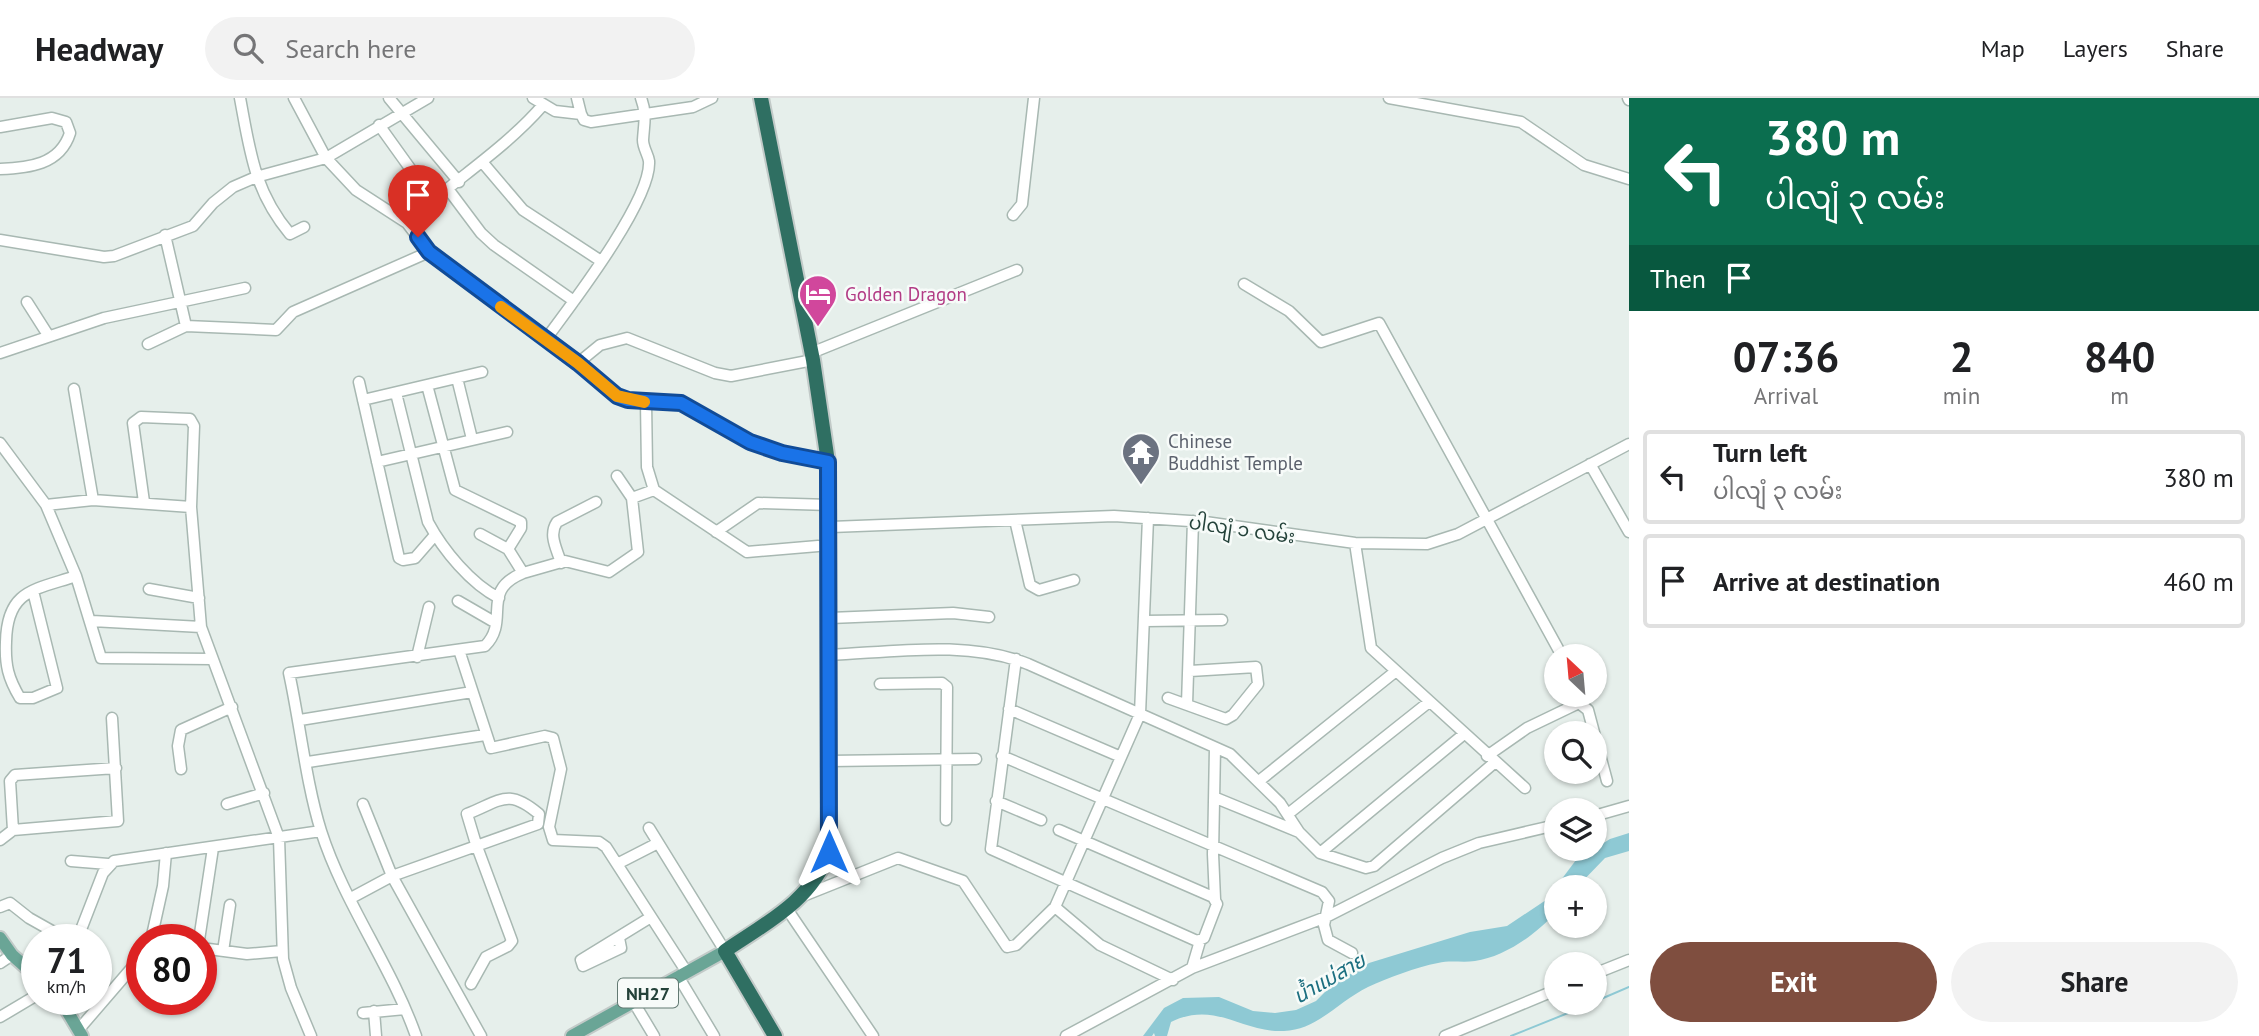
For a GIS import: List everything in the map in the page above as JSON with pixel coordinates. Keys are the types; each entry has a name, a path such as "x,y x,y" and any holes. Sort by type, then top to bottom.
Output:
{"highway":[{"name":"NH27","path":"725,951 803,896 815,881 829,852 831,527 828,462 812,356 761,98"},
{"path":"725,951 775,1036"}],"main road":[{"path":"0,938 21,963"},
{"name":"NH27","path":"572,1036 594,1031 633,1001 725,951"},
{"path":"73,1015 81,1032"}],"street":[{"path":"240,98 256,177 272,212 290,234 304,227"},
{"path":"294,98 326,158 356,190 407,223 429,252 578,363 617,396 646,402 681,403 750,442 782,453 828,462"},
{"path":"389,98 458,181"},
{"path":"0,240 109,257 193,226 222,194 256,177 326,158 428,98"},
{"path":"533,98 555,111 581,114"},
{"path":"577,98 584,121 591,122 693,107 712,98"},
{"path":"546,339 601,261 638,199 649,161 643,141 647,112 640,98"},
{"path":"1013,215 1023,204 1034,98"},
{"path":"1389,98 1521,122 1584,165 1629,179"},
{"path":"407,223 432,199 483,163 520,132 543,105"},
{"path":"0,127 52,118 66,122 70,133 62,148 41,165 0,169"},
{"path":"379,125 432,199"},
{"path":"483,163 523,210 601,261"},
{"path":"448,189 488,239 574,301"},
{"path":"165,235 186,326"},
{"path":"148,344 186,326 276,330 293,312 429,252"},
{"path":"578,363 600,345 627,338 715,373 732,376 812,356 1017,270"},
{"path":"1244,284 1289,311 1321,342 1379,323 1556,644"},
{"path":"0,353 104,318 245,288"},
{"path":"27,302 48,335"},
{"path":"363,400 482,372"},
{"path":"457,378 472,439"},
{"path":"359,382 399,558 403,561 415,558 435,535"},
{"path":"427,385 455,489 521,522 521,528 508,549"},
{"path":"74,389 93,500"},
{"path":"396,393 423,506 435,535 484,590 499,598"},
{"path":"646,402 647,467 654,490 747,552 818,547"},
{"path":"144,502 133,423 141,417 190,419 194,426 191,508 201,627 279,838 282,951 291,988 311,1036"},
{"path":"377,462 507,432"},
{"path":"0,443 46,505 76,576 101,657 212,659"},
{"name":"ပါလျံ ၁ လမ်း","path":"831,527 1148,517 1355,543 1439,542 1629,444"},
{"path":"1590,464 1629,531"},
{"path":"416,1036 321,831 289,673 485,646 496,623 503,584 523,573 575,561 609,572 638,552 632,498 617,476"},
{"path":"632,498 654,490"},
{"path":"46,505 93,500 144,502 191,508"},
{"path":"561,563 552,535 554,527 557,522 596,502"},
{"path":"716,532 758,503 830,505"},
{"path":"803,896 898,859 963,881 999,936 1010,948 1055,908 1140,713 1148,517"},
{"path":"1015,520 1030,585 1039,590 1073,580"},
{"path":"1187,704 1193,522"},
{"path":"480,534 508,549 523,573"},
{"path":"1355,543 1368,639 1374,652 1525,788"},
{"path":"0,613 33,591 76,576"},
{"path":"149,589 199,598"},
{"path":"11,608 6,618 3,668 20,698 33,698 57,688 33,591"},
{"path":"458,601 496,623"},
{"path":"416,657 429,607"},
{"path":"830,618 953,613 989,617"},
{"path":"1145,621 1222,620"},
{"path":"92,621 201,627"},
{"path":"459,650 491,748 550,735 554,738 561,768 549,827 550,836"},
{"path":"830,655 933,650 1016,659 1230,754 1259,781 1288,814 1299,832 1320,853 1366,868 1374,866 1527,727 1570,707"},
{"path":"1016,659 991,849 1200,941"},
{"path":"1168,698 1226,719 1233,715 1258,684 1256,667 1190,671"},
{"path":"1259,781 1396,671"},
{"path":"880,684 942,683 947,687 946,820"},
{"path":"300,720 472,692"},
{"path":"1288,814 1429,702"},
{"path":"181,769 178,746 181,730 232,707"},
{"path":"1009,709 1121,757"},
{"path":"0,840 13,830 114,824 119,818 112,718"},
{"path":"1320,853 1464,734"},
{"path":"308,762 485,735"},
{"path":"1192,968 1200,941 1217,904 1213,848 1215,748"},
{"path":"1002,756 1328,896 1324,925 1328,940 1352,953"},
{"path":"829,761 976,759"},
{"path":"13,830 10,781 15,775 116,768"},
{"path":"227,804 264,793"},
{"path":"471,984 486,957 508,946 512,941 467,814 506,798 519,798 539,814 553,840 599,842 617,864 650,917 714,1036"},
{"path":"1216,798 1299,832"},
{"path":"996,800 1041,820"},
{"path":"363,804 392,876 481,1036"},
{"path":"1607,812 1629,806"},
{"path":"351,898 392,876 535,825 540,819"},
{"path":"649,828 725,951"},
{"path":"1066,1036 1192,968 1326,917 1454,853 1479,843 1544,828"},
{"path":"1059,830 1215,899"},
{"path":"71,861 108,864 321,831"},
{"path":"617,864 658,843"},
{"path":"201,924 213,848"},
{"path":"155,924 163,886 166,853"},
{"path":"84,924 108,864"},
{"path":"0,908 10,903 40,924"},
{"path":"223,951 230,905"},
{"path":"1055,908 1100,945 1173,980"},
{"path":"787,909 873,1036"},
{"path":"619,938 650,917"},
{"path":"217,950 247,954 282,951"},
{"path":"0,963 12,955"},
{"path":"1607,969 1629,960"},
{"path":"81,1032 126,976"},
{"path":"1444,1036 1544,995"},
{"path":"633,1001 654,1036"},
{"path":"0,1017 21,1005"},
{"path":"376,1036 369,1012 405,1009"}],"water":[{"path":"1629,833 1629,851 1607,857 1607,841"},
{"path":"1575,861 1602,861 1589,875 1565,875"},
{"path":"1544,901 1544,923 1508,950 1486,959 1438,963 1402,973 1357,993 1307,1026 1284,1031 1269,1030 1202,1014 1171,1022 1167,1036 1155,1036 1154,1033 1152,1036 1143,1036 1164,1008 1183,998 1219,997 1253,1011 1275,1013 1296,1010 1316,1001 1332,985 1369,963 1470,932 1507,926"}],"waterway":[{"path":"1607,996 1629,987"},
{"path":"1511,1036 1563,1015"}],"slow traffic":[{"path":"501,307 578,363 617,396 644,402"}],"place":[{"name":"Golden Dragon","path":"818,328"},
{"name":"Chinese Buddhist Temple","path":"1141,486"}],"route":[{"path":"418,237 429,252 578,363 617,396 646,402 681,403 750,442 782,453 828,462 831,527 829,852"}],"water label":[{"name":"น้ำแม่สาย","path":"1329,978"}]}
